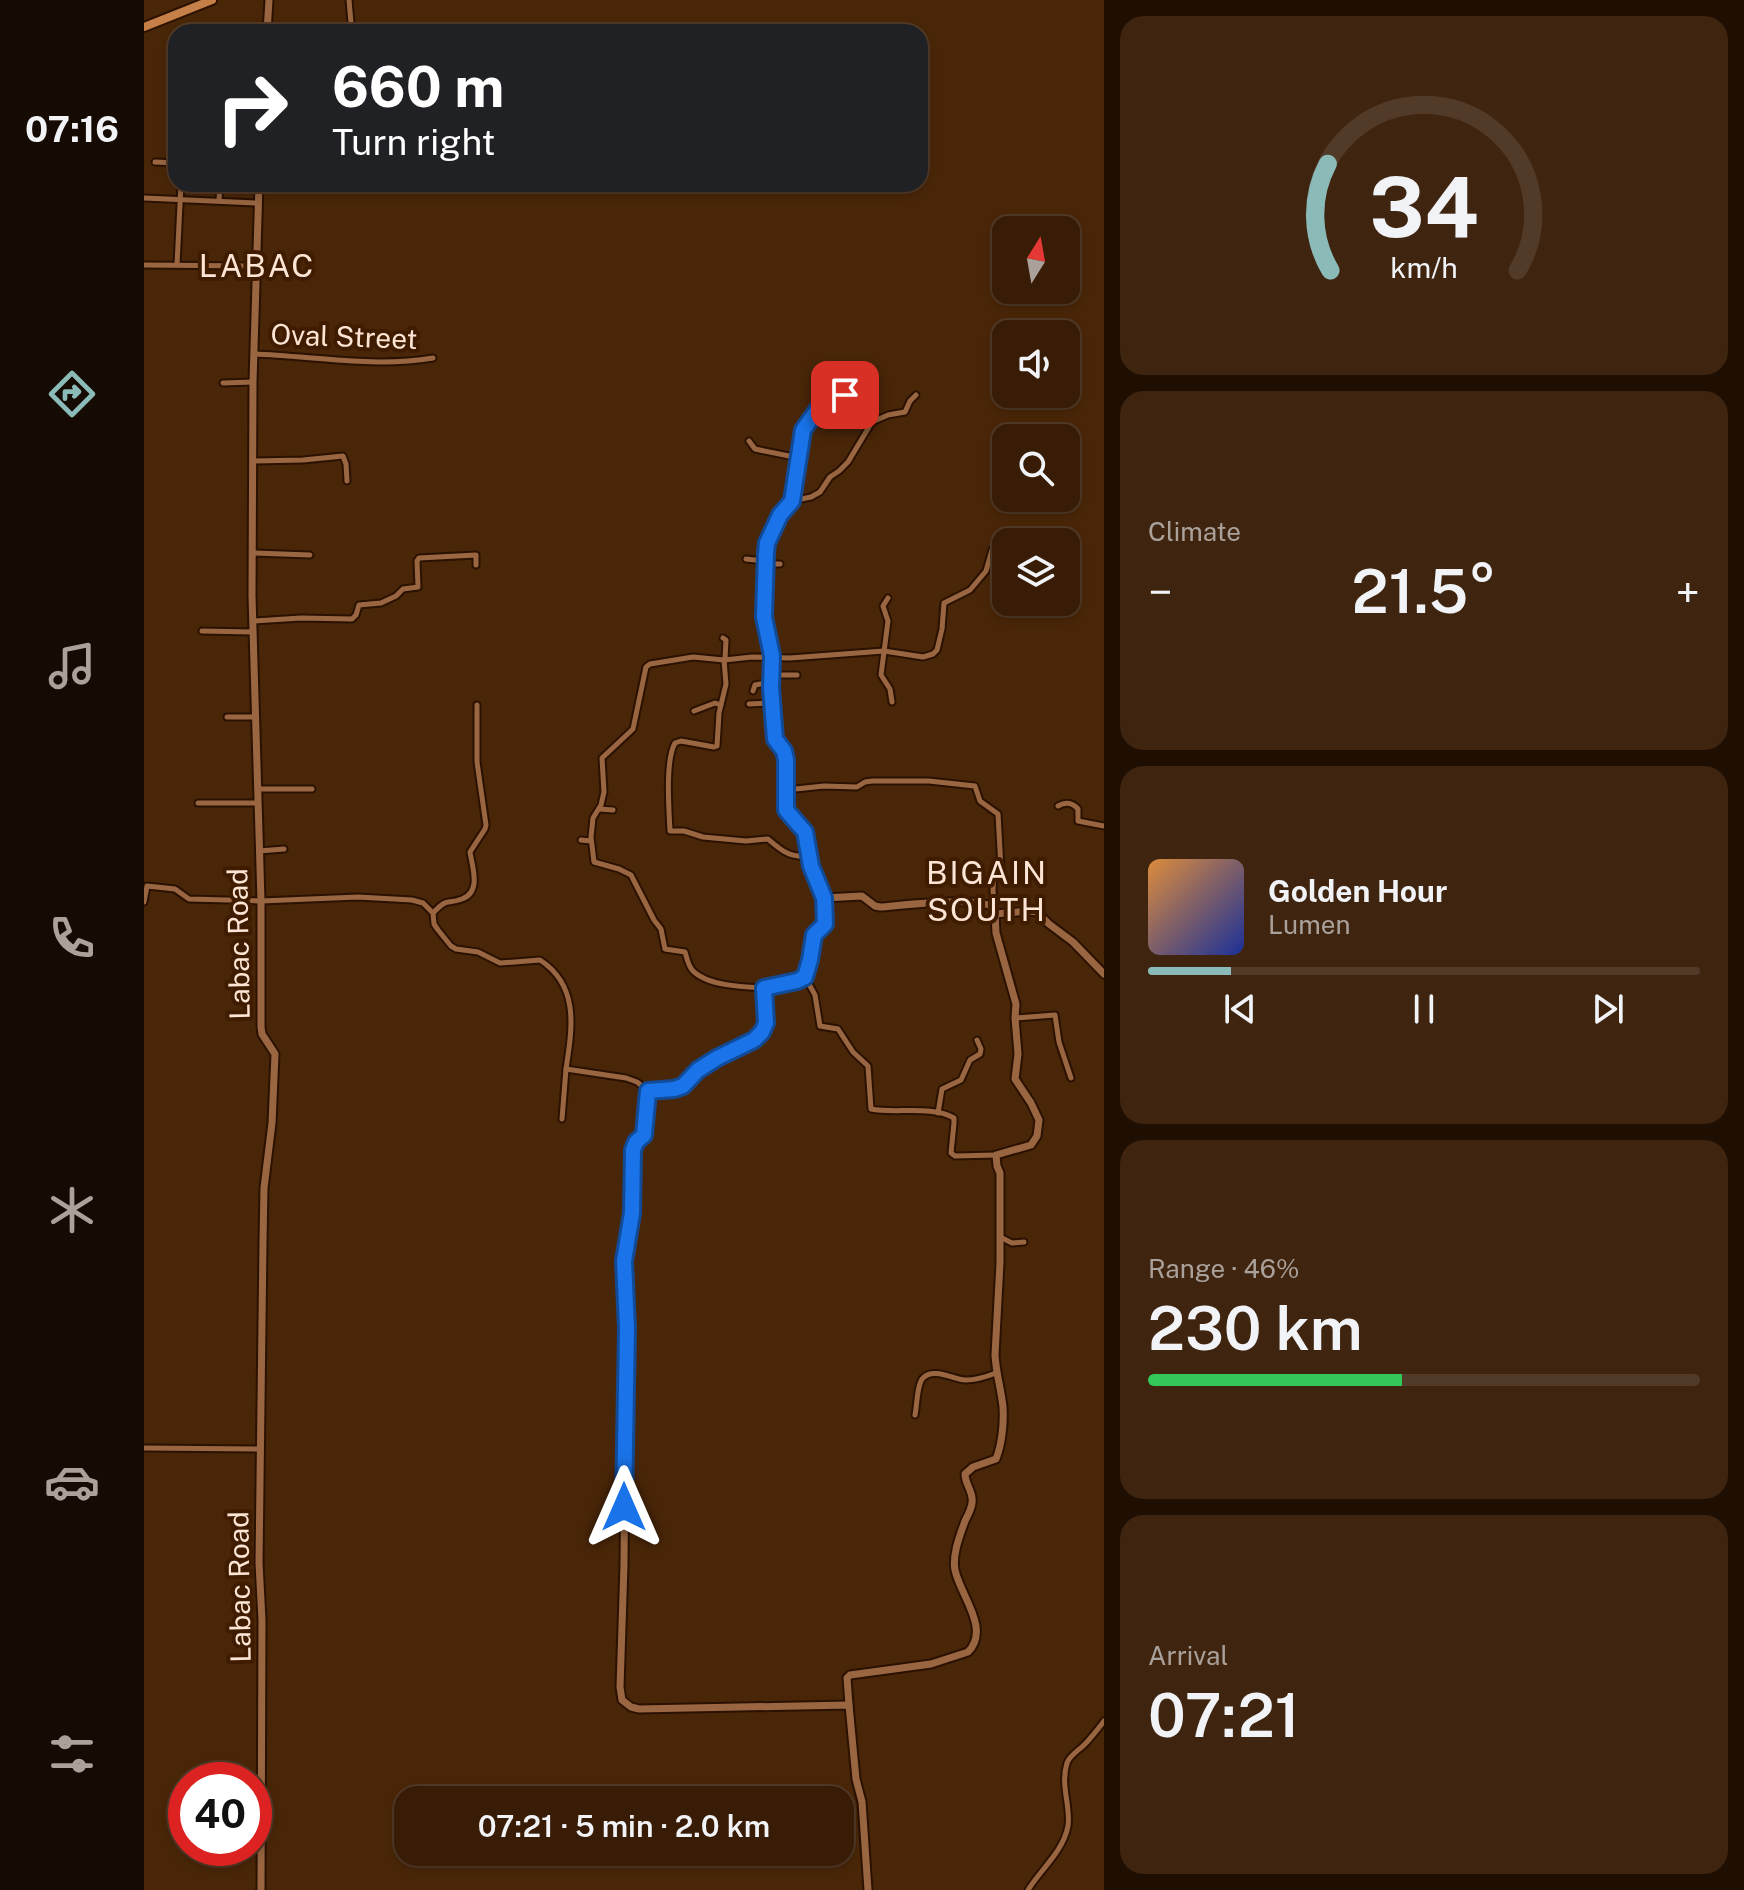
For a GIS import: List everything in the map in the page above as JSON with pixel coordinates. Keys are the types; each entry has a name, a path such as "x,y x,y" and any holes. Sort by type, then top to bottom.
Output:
{"main road":[{"path":"144,27 212,0"}],"street":[{"path":"268,24 269,0"},
{"path":"349,0 351,23"},
{"path":"155,162 168,163"},
{"path":"177,265 180,192"},
{"path":"219,200 220,192"},
{"name":"Labac Road","path":"259,192 253,382 252,632 261,901 261,1027 275,1054 272,1123 263,1200 259,1563 262,1620 261,1890"},
{"path":"144,198 258,203"},
{"path":"144,265 257,266"},
{"name":"Oval Street","path":"254,354 372,362 433,358"},
{"path":"786,790 857,787 872,781 929,781 975,786 982,804 997,811 1001,868 993,881 996,933 1015,997 1018,1054 1015,1079 1039,1120 1039,1129 1031,1145 996,1155 955,1156 951,1153 954,1118 951,1116 871,1109 868,1066 853,1052 838,1029 820,1026 815,995 805,977 814,935 825,924 824,898 811,866 805,832 786,810 786,790 786,760 784,751 775,739 772,656 764,617 765,563 767,543 780,515 792,501 805,426 818,409 823,381"},
{"path":"223,383 253,382"},
{"path":"818,409 832,408 845,395 872,422"},
{"path":"792,501 820,492 830,477 848,462 872,422 905,412 916,395"},
{"path":"749,441 755,449 799,458"},
{"path":"252,461 343,456 347,481"},
{"path":"805,977 764,988 734,987 709,979 691,968 685,952 665,949 661,929 631,875 595,864 591,841 593,818 604,792 602,758 633,729 646,667 650,664 693,657 725,660 772,656 790,658 884,651 923,657 933,654 939,643 944,603 970,590 986,571 992,550"},
{"path":"252,553 310,555"},
{"path":"252,621 352,619 359,605 381,603 403,589 418,587 419,558 476,555 476,565"},
{"path":"746,559 780,564"},
{"path":"888,598 883,606 888,621 881,675 890,689 892,702"},
{"path":"202,631 252,632"},
{"path":"723,638 726,640 726,684 717,746 681,741 672,748 670,831 746,841 768,839 777,849 789,855 809,856"},
{"path":"753,691 755,685 772,678 797,675"},
{"path":"694,711 715,703 721,705"},
{"path":"749,704 772,703"},
{"path":"433,913 444,902 470,894 474,869 470,852 486,825 477,762 477,705"},
{"path":"227,717 255,717"},
{"path":"258,789 312,789"},
{"path":"198,803 258,803"},
{"path":"1058,806 1063,803 1074,805 1078,809 1078,821 1104,826"},
{"path":"599,809 613,810"},
{"path":"581,840 591,841"},
{"path":"259,851 284,849"},
{"path":"144,902 147,886 175,889 189,899 403,899 423,903 433,913 438,930 456,949 478,952 500,963 540,960 554,972 566,991 571,1008 562,1119"},
{"path":"824,898 862,896 880,907 967,902 986,904 995,911 1037,912 1073,942 1104,974"},
{"path":"566,1069 626,1078 648,1091 683,1086 698,1070 754,1040 762,1032 766,1023 764,988"},
{"path":"1015,1018 1055,1015 1059,1042 1071,1078"},
{"path":"938,1113 942,1089 961,1080 970,1060 980,1054 977,1040"},
{"path":"648,1091 644,1135 633,1150 632,1213 624,1261 627,1406 622,1700 639,1709 849,1705"},
{"path":"868,1890 862,1802 856,1779 847,1678 850,1675 931,1664 968,1652 977,1639 972,1612 955,1572 955,1556 973,1501 965,1474 973,1467 994,1461 998,1455 1003,1412 995,1355 1000,1283 1000,1173 996,1155"},
{"path":"1000,1237 1012,1243 1024,1242"},
{"path":"915,1415 921,1379 925,1376 932,1373 970,1380 996,1373"},
{"path":"144,1448 260,1449"},
{"path":"1028,1890 1052,1860 1067,1831 1064,1785 1068,1762 1104,1721"}],"district":[{"name":"LABAC","path":"257,265"},
{"name":"BIGAIN SOUTH","path":"987,890"}],"route":[{"path":"624,1507 627,1406 624,1261 632,1213 633,1147 646,1130 648,1091 683,1086 698,1070 754,1040 766,1023 764,988 805,977 815,932 825,924 824,898 811,866 805,832 785,806 786,760 784,751 775,739 772,656 764,617 765,569 767,543 780,515 792,501 803,430 818,409 832,408 845,395"}]}
